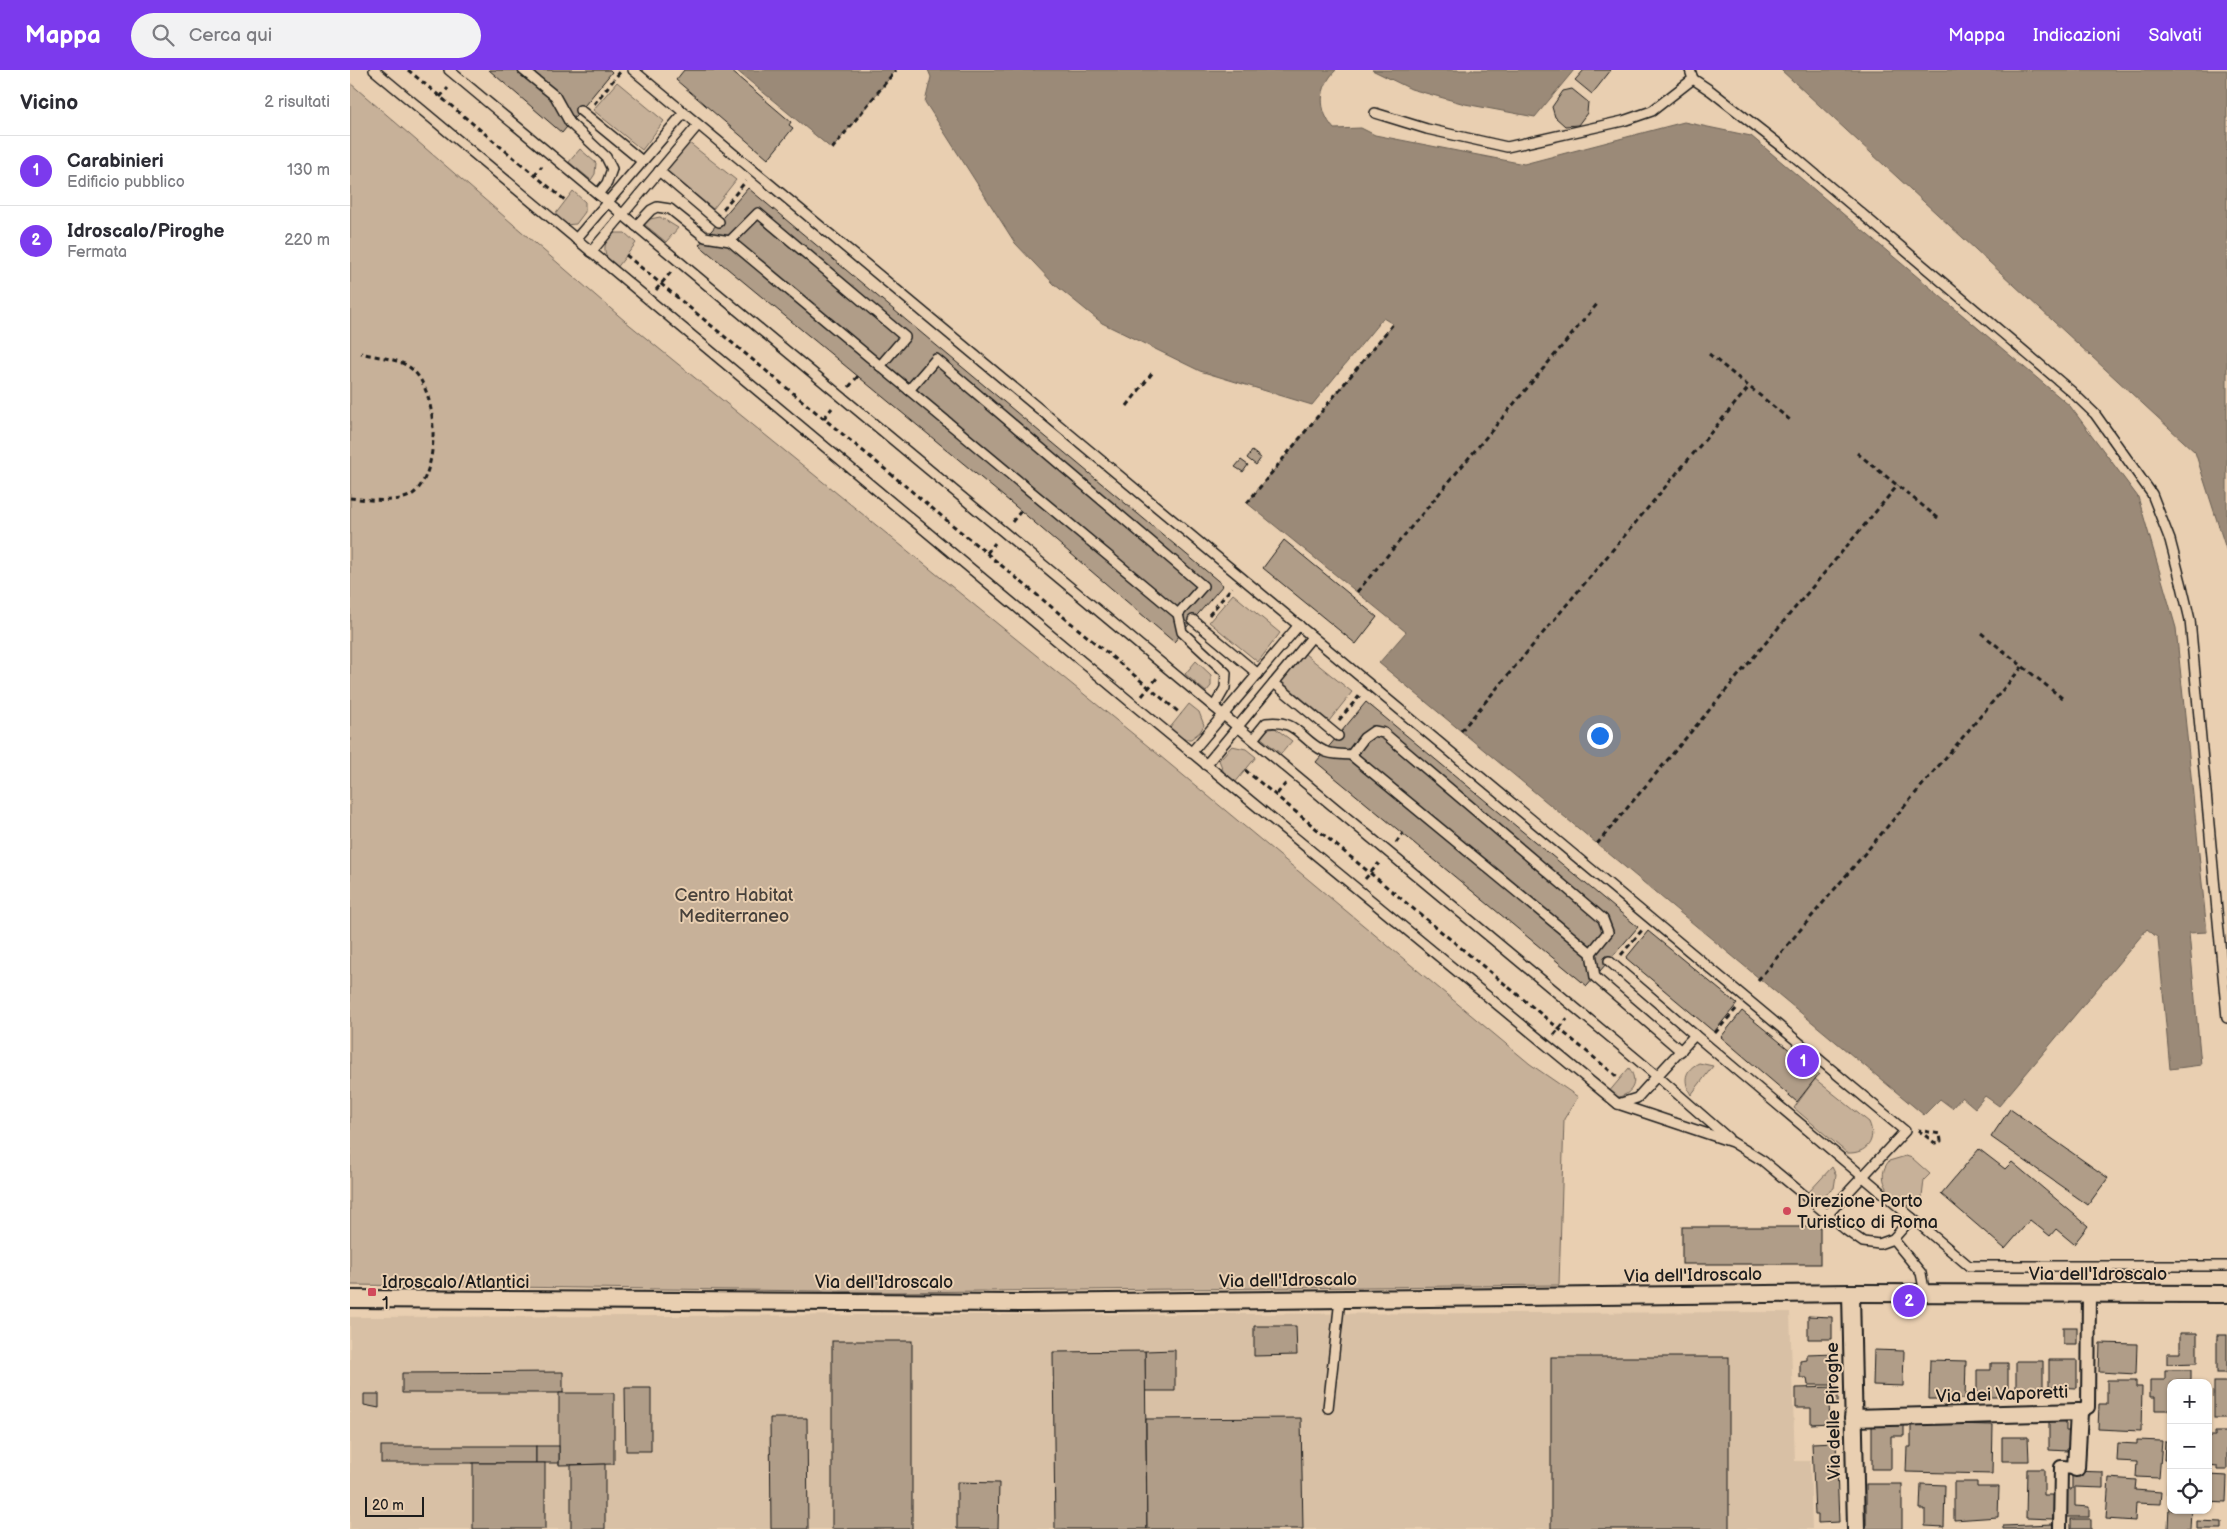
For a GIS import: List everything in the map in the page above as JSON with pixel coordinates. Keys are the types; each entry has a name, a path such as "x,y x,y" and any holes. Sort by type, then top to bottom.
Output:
{"street":[{"name":"Via dell'Idroscalo","path":"350,1299 1013,1303 1851,1293 2227,1294"},
{"name":"Via delle Piroghe","path":"1851,1293 1856,1529"},
{"path":"2079,1412 2088,1407 2090,1294"},
{"name":"Via dei Vaporetti","path":"1853,1418 2079,1412 2076,1468 2061,1467 2060,1529"}],"lane":[{"path":"374,70 1191,753 1618,1104 1732,1142"},
{"path":"449,70 1657,1076 1732,1142 1763,1162 1863,1242 1878,1244 1893,1239 1912,1218"},
{"path":"523,70 554,96 570,123 606,157 612,170 607,183 598,194"},
{"path":"633,70 1906,1131 1827,1215"},
{"path":"1690,70 1693,80 1711,91 1790,152 2071,390 2095,414 2152,494 2170,540 2190,620 2227,1018"},
{"path":"1375,113 1427,129 1507,148 1622,121 1652,111 1693,80"},
{"path":"583,112 642,161"},
{"path":"576,239 684,113"},
{"path":"591,252 698,125"},
{"path":"659,171 717,220"},
{"path":"636,226 657,207 670,209 706,237 730,242 909,390 1178,614 1182,632 1226,673 1225,688 1214,707"},
{"path":"730,242 758,213 905,337 880,366"},
{"path":"909,390 936,359 1203,586 1178,614"},
{"path":"1197,622 1258,674"},
{"path":"1191,753 1298,625"},
{"path":"1206,765 1312,637"},
{"path":"1274,683 1334,733"},
{"path":"1253,739 1266,724 1276,722 1291,725 1324,752 1351,754 1590,953 1595,978 1681,1051"},
{"path":"1351,754 1364,738 1374,731 1384,733 1603,919 1608,932 1590,953"},
{"path":"1611,963 1695,1036 1970,1266 2227,1266"},
{"path":"1618,1104 1637,1098 1695,1036"},
{"path":"1893,1239 1921,1273 1925,1294"},
{"path":"1328,1408 1340,1299"}],"path":[{"path":"408,70 566,201"},
{"path":"832,149 896,70"},
{"path":"583,112 620,72"},
{"path":"717,220 748,179"},
{"path":"626,255 1181,714"},
{"path":"1357,592 1598,304"},
{"path":"1247,503 1393,324"},
{"path":"350,498 379,502 412,495 427,477 434,452 432,416 423,384 407,365 361,353"},
{"path":"1709,354 1790,420"},
{"path":"1127,406 1153,372"},
{"path":"1461,731 1748,387"},
{"path":"1857,453 1938,518"},
{"path":"1597,844 1898,485"},
{"path":"1197,622 1241,577"},
{"path":"1981,633 2062,698"},
{"path":"1758,980 2022,667"},
{"path":"1334,733 1369,684"},
{"path":"1245,770 1620,1079"},
{"path":"1611,963 1651,919"},
{"path":"1706,1044 1745,998"},
{"path":"1918,1130 1940,1134 1941,1141 1935,1143 1918,1130"}],"shaded area":[{"path":"736,70 896,70 832,149"},
{"path":"928,70 1336,70 1326,84 1322,99 1325,114 1334,129 1361,128 1375,135 1524,164 1684,122 1751,136 2070,406 2138,497 2176,628 2207,932 2189,933 2201,1065 2170,1069 2158,938 2147,929 1999,1106 1985,1096 1975,1108 1962,1097 1952,1108 1940,1099 1924,1115 1379,663 1406,632 1247,503 1393,324 1383,318 1312,405 1200,371 1102,323 1054,284 1015,243 925,102 931,77"},
{"path":"1372,70 1574,70 1535,117 1465,104 1411,89"},
{"path":"1781,70 2227,70 2227,552 2195,452"},
{"path":"1790,1312 1795,1461 1810,1461 1812,1529 350,1529 350,1317"}],"green space":[{"path":"617,82 664,121 642,150 593,110"},
{"name":"Centro Habitat Mediterraneo","path":"350,83 625,321 1154,751 1530,1064 1578,1097 1564,1119 1559,1285 894,1292 350,1285"},
{"path":"688,142 736,180 713,209 665,169"},
{"path":"580,149 596,163 595,174 591,180 569,162"},
{"path":"573,191 585,202 585,212 576,224 565,225 554,216"},
{"path":"660,217 678,228 666,242 644,224 650,219"},
{"path":"615,233 625,233 636,243 616,269 605,251 607,241"},
{"path":"1233,594 1280,633 1258,662 1209,622"},
{"path":"1305,654 1352,692 1329,721 1281,681"},
{"path":"1196,661 1211,675 1211,686 1206,692 1185,674"},
{"path":"1189,704 1199,712 1204,725 1200,732 1191,739 1183,739 1169,729"},
{"path":"1275,728 1292,741 1281,754 1259,736 1265,730"},
{"path":"1232,746 1246,749 1256,757 1235,783 1224,773 1219,760"},
{"path":"1699,1063 1713,1066 1691,1095 1686,1076 1690,1069"},
{"path":"1629,1068 1634,1081 1631,1089 1619,1097 1608,1093"},
{"path":"1815,1079 1869,1122 1872,1135 1865,1148 1854,1153 1847,1153 1794,1108"},
{"path":"1906,1156 1912,1158 1930,1174 1924,1180 1921,1206 1907,1206 1899,1201 1889,1191 1884,1180 1883,1174 1889,1161"},
{"path":"1832,1167 1836,1175 1834,1188 1823,1196 1807,1194"}],"building":[{"path":"489,70 610,70 612,72 562,133"},
{"path":"684,70 730,70 791,122 789,125 793,128 768,159 676,80"},
{"path":"1584,70 1611,70 1592,94 1575,80"},
{"path":"1572,89 1588,102 1587,113 1578,125 1565,126 1555,117 1552,107 1563,91"},
{"path":"748,188 1223,585 1174,642 1021,511 699,245"},
{"path":"1252,451 1261,458 1256,465 1247,458"},
{"path":"1241,460 1248,465 1243,472 1235,467"},
{"path":"1284,540 1377,617 1356,644 1263,568"},
{"path":"1366,702 1638,927 1587,986 1316,762"},
{"path":"1648,931 1737,1004 1714,1032 1626,958"},
{"path":"1742,1011 1819,1074 1797,1102 1721,1037"},
{"path":"2010,1109 2108,1178 2088,1205 1991,1137"},
{"path":"1979,1149 2005,1169 2012,1162 2088,1226 2074,1244 2056,1229 2050,1236 2030,1220 2005,1249 1941,1194"},
{"path":"1682,1227 1820,1227 1820,1264 1682,1264"},
{"path":"1808,1316 1832,1317 1832,1339 1808,1339"},
{"path":"1254,1326 1296,1326 1297,1355 1254,1356"},
{"path":"2063,1327 2077,1327 2077,1344 2063,1344"},
{"path":"2180,1333 2197,1333 2197,1363 2167,1364 2167,1353 2180,1353"},
{"path":"2217,1335 2227,1335 2227,1373 2217,1373"},
{"path":"832,1341 912,1341 912,1529 832,1529"},
{"path":"2100,1343 2137,1344 2136,1374 2099,1372"},
{"path":"1175,1350 1175,1391 1145,1391 1145,1351"},
{"path":"1874,1350 1904,1351 1903,1386 1873,1385"},
{"path":"1145,1351 1147,1529 1055,1529 1053,1352"},
{"path":"1835,1353 1836,1385 1808,1385 1807,1378 1800,1378 1800,1361 1807,1360 1807,1354"},
{"path":"1551,1357 1729,1357 1729,1529 1551,1529"},
{"path":"1930,1360 1966,1361 1965,1399 1929,1399"},
{"path":"2049,1360 2077,1360 2077,1388 2049,1387"},
{"path":"2016,1361 2043,1361 2043,1387 2036,1387 2036,1394 2016,1394"},
{"path":"1991,1363 2008,1363 2008,1392 2004,1392 2004,1397 1977,1397 1977,1370 1991,1370"},
{"path":"2165,1370 2191,1370 2191,1379 2167,1379 2167,1410 2155,1410 2155,1397 2150,1397 2150,1380 2165,1380"},
{"path":"563,1372 563,1393 402,1393 402,1373"},
{"path":"2107,1380 2136,1380 2136,1387 2142,1387 2141,1431 2098,1429 2099,1404 2107,1404"},
{"path":"2214,1382 2227,1382 2227,1418 2214,1418"},
{"path":"1838,1387 1838,1403 1829,1403 1830,1423 1811,1424 1811,1408 1796,1408 1796,1388"},
{"path":"625,1388 651,1388 651,1451 626,1451"},
{"path":"559,1393 614,1393 614,1464 559,1465"},
{"path":"364,1394 379,1394 379,1408 364,1405"},
{"path":"770,1418 807,1418 808,1529 771,1529"},
{"path":"1301,1418 1303,1529 1147,1529 1146,1419"},
{"path":"2049,1421 2066,1421 2066,1431 2072,1431 2072,1448 2067,1448 2067,1451 2049,1450"},
{"path":"1911,1423 1993,1425 1992,1474 1906,1472 1907,1447 1911,1447"},
{"path":"1872,1424 1904,1424 1904,1436 1891,1436 1891,1469 1872,1469"},
{"path":"2215,1432 2227,1432 2227,1470 2217,1470 2217,1466 2212,1465 2212,1436 2215,1436"},
{"path":"2002,1437 2028,1437 2029,1461 2002,1461"},
{"path":"2137,1440 2162,1441 2159,1478 2136,1477 2137,1462 2117,1461 2118,1443 2137,1444"},
{"path":"2165,1441 2167,1441 2167,1460 2164,1460"},
{"path":"1836,1442 1839,1522 1818,1523 1818,1515 1815,1515 1812,1443"},
{"path":"381,1446 536,1446 536,1463 381,1463"},
{"path":"536,1446 559,1446 559,1463 536,1463"},
{"path":"473,1463 545,1463 545,1529 473,1529"},
{"path":"605,1464 605,1529 571,1529 571,1465"},
{"path":"2027,1469 2044,1469 2044,1495 2054,1495 2053,1519 2026,1518"},
{"path":"2072,1471 2103,1472 2103,1488 2075,1487 2075,1506 2089,1507 2089,1517 2063,1517 2063,1489 2072,1489"},
{"path":"2212,1475 2227,1476 2226,1503 2212,1502"},
{"path":"2109,1478 2136,1480 2135,1490 2161,1492 2160,1504 2136,1503 2135,1521 2106,1519"},
{"path":"957,1482 999,1483 998,1529 957,1529"},
{"path":"1954,1482 1977,1482 1977,1487 1999,1487 1998,1517 1954,1520"},
{"path":"1866,1484 1902,1484 1902,1529 1866,1529"},
{"path":"1921,1484 1945,1485 1944,1527 1925,1526 1925,1509 1920,1509"},
{"path":"2169,1514 2191,1514 2190,1529 2168,1529"},
{"path":"2071,1519 2091,1519 2091,1529 2071,1529"},
{"path":"2197,1521 2222,1522 2222,1529 2197,1529"},
{"path":"2053,1524 2053,1529 2003,1529 2003,1526"}],"place":[{"name":"Carabinieri","path":"1803,1061"},
{"name":"Direzione Porto Turistico di Roma","path":"1787,1211"},
{"name":"Idroscalo/Atlantici 1","path":"372,1292"},
{"name":"Idroscalo/Piroghe","path":"1909,1301"}]}
